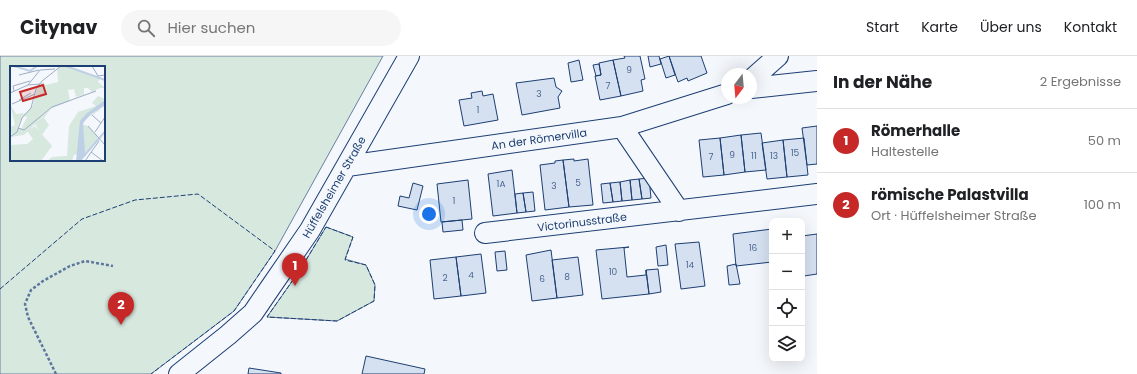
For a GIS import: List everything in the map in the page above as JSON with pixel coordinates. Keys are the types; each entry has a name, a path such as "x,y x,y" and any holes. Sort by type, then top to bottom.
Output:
{"street":[{"name":"Hüffelsheimer Straße","path":"179,374 228,335 252,313 310,230 409,56"},
{"path":"757,75 778,56"},
{"path":"757,87 817,81"},
{"name":"An der Römervilla","path":"347,166 622,127 721,96"},
{"path":"622,127 679,211"},
{"name":"Victorinusstraße","path":"485,233 817,194"}],"path":[{"path":"56,374 28,316 25,304 31,290 43,280 56,273 85,261 113,266"}],"shaded area":[{"path":"0,56 383,56 275,251 234,311 151,374 0,374"},
{"path":"326,227 353,237 345,259 366,265 375,285 374,301 337,321 267,317 300,270"}],"building":[{"path":"624,56 640,56 645,79 641,80 643,91 621,96 613,60 625,58"},
{"path":"648,56 659,56 661,64 650,67"},
{"path":"669,56 701,56 707,73 688,81 687,78 678,82"},
{"path":"669,56 675,75 666,78 660,59"},
{"path":"579,60 583,80 571,82 568,63"},
{"path":"613,60 621,96 600,100 595,76 601,75 599,63"},
{"path":"599,64 601,75 596,76 593,65"},
{"path":"554,78 556,87 562,91 558,97 560,108 522,115 516,83"},
{"path":"482,91 483,96 493,94 498,120 464,126 459,100 472,98 471,93"},
{"path":"817,126 817,164 807,165 802,128"},
{"path":"761,133 766,170 745,172 741,135"},
{"path":"741,135 745,172 724,175 720,138"},
{"path":"720,138 724,175 703,177 699,140"},
{"path":"804,138 808,175 787,177 783,140"},
{"path":"783,140 787,177 767,179 762,143"},
{"path":"574,159 574,161 588,159 593,205 569,207 563,160"},
{"path":"563,160 569,207 545,210 540,165 555,163 555,161"},
{"path":"512,170 517,213 493,216 488,174"},
{"path":"649,178 651,198 642,199 639,179"},
{"path":"639,179 642,199 632,200 630,180"},
{"path":"468,180 472,219 441,222 437,184"},
{"path":"630,180 632,200 622,201 620,182"},
{"path":"620,182 622,201 613,202 610,183"},
{"path":"413,183 423,186 417,210 398,206 400,196 409,198"},
{"path":"610,183 613,202 603,203 601,184"},
{"path":"533,192 535,211 526,212 523,193"},
{"path":"523,193 526,212 517,213 515,194"},
{"path":"462,220 463,230 443,232 442,222"},
{"path":"769,229 769,262 736,266 733,234"},
{"path":"817,234 817,274 805,276 805,254 805,236"},
{"path":"699,242 705,286 681,289 675,244"},
{"path":"666,245 668,265 658,266 656,247"},
{"path":"629,247 624,248 627,277 646,275 646,270 649,294 602,299 596,250"},
{"path":"551,250 557,298 532,301 526,255"},
{"path":"505,251 507,270 497,271 495,252"},
{"path":"481,254 486,293 461,296 456,257"},
{"path":"456,257 461,296 434,299 430,260"},
{"path":"578,257 583,295 557,298 552,260"},
{"path":"736,264 740,284 729,285 727,266"},
{"path":"658,269 661,292 649,294 646,270"},
{"path":"366,356 425,369 424,374 362,374"},
{"path":"249,368 281,373 281,374 248,374"}],"fence":[{"path":"0,289 82,219 135,200 198,194 275,251 234,311 151,374"},
{"path":"326,227 353,237 345,260 366,265 375,285 374,301 337,321 267,317 300,270 326,227"}],"place":[{"name":"Römerhalle","path":"295,286"},
{"name":"römische Palastvilla","path":"121,325"}]}
